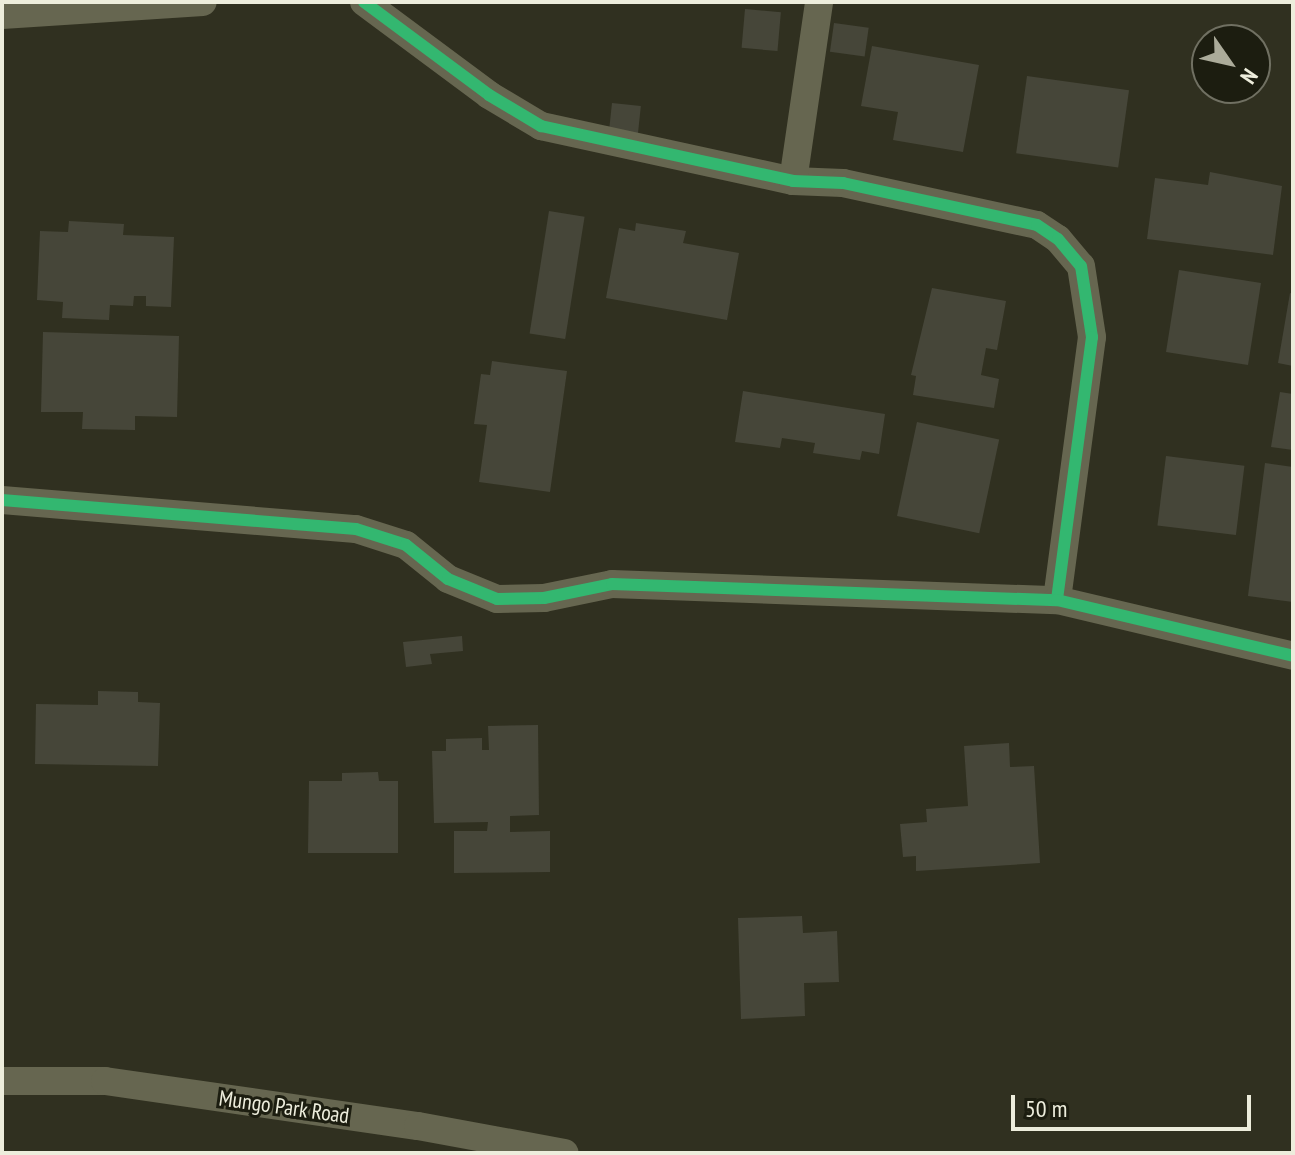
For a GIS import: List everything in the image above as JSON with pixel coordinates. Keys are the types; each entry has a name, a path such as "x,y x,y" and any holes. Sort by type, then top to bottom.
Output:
{"street":[{"path":"2,15 203,2"},
{"path":"364,2 489,95 541,126 793,181 843,183 1037,225 1071,250 1081,266 1092,337 1057,600"},
{"path":"793,181 819,2"},
{"path":"2,500 174,511 383,535 406,545 448,579 497,599 544,598 612,584 1057,600 1293,656"},
{"name":"Mungo Park Road","path":"2,1081 105,1081 565,1153"}],"building":[{"path":"745,9 781,12 777,51 742,48"},
{"path":"834,23 869,28 865,57 830,52"},
{"path":"872,46 979,65 963,152 893,140 898,112 861,106"},
{"path":"1027,76 1129,90 1118,168 1016,153"},
{"path":"612,103 641,106 638,137 609,134"},
{"path":"1210,172 1282,186 1273,255 1147,239 1155,178 1208,185"},
{"path":"549,211 585,217 565,339 530,333"},
{"path":"69,221 124,224 123,235 174,237 171,307 146,306 146,296 134,296 133,306 110,305 109,320 62,318 63,302 37,300 40,231 68,232"},
{"path":"636,223 686,231 683,243 739,253 727,320 606,298 619,228 635,231"},
{"path":"1179,270 1261,283 1248,365 1166,352"},
{"path":"932,288 1006,301 997,350 986,348 981,375 999,379 994,408 913,395 916,376 911,375"},
{"path":"1290,293 1293,294 1293,366 1278,363"},
{"path":"43,332 179,336 177,417 135,416 135,430 82,429 83,412 41,412"},
{"path":"492,361 567,371 550,492 479,482 487,425 474,424 481,374 490,375"},
{"path":"743,391 885,414 879,454 862,451 860,460 813,453 815,443 782,438 780,448 735,442"},
{"path":"1280,392 1293,394 1293,450 1271,447"},
{"path":"917,422 999,439 979,533 897,516"},
{"path":"1166,456 1244,466 1236,535 1157,525"},
{"path":"1265,463 1293,467 1293,602 1248,596"},
{"path":"462,636 463,651 430,654 432,664 406,667 403,642"},
{"path":"98,691 138,692 138,702 160,703 158,766 35,764 36,704 98,705"},
{"path":"538,725 539,815 510,816 510,832 550,831 550,872 454,873 454,831 487,831 488,822 434,823 432,751 446,751 446,739 482,738 482,750 489,750 488,726"},
{"path":"1009,743 1010,767 1034,766 1040,863 916,871 916,856 903,857 900,824 927,822 926,809 968,806 964,746"},
{"path":"378,772 379,781 398,781 398,853 308,853 309,781 342,781 342,773"},
{"path":"802,916 803,933 837,931 839,982 804,983 805,1016 741,1019 738,918"}],"cycle path":[{"path":"364,2 489,95 541,126 793,181 843,183 1037,225 1058,239 1081,266 1092,337 1057,600"},
{"path":"2,500 356,529 406,545 448,579 497,599 544,598 612,584 1057,600 1293,656"}]}
